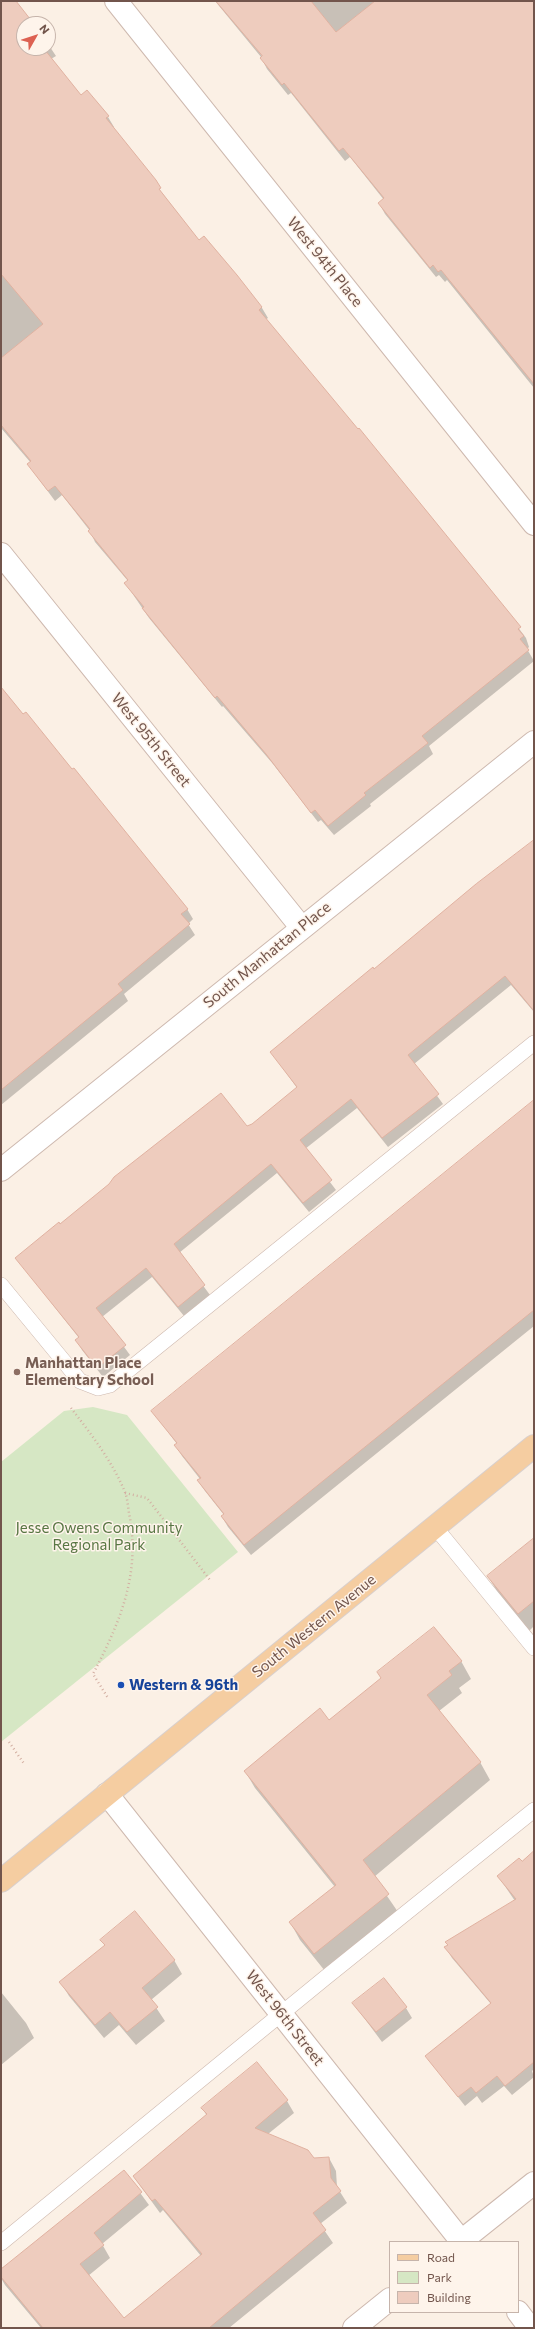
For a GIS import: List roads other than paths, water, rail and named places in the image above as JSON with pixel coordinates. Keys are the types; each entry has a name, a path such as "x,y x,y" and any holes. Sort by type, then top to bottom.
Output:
{"main road":[{"name":"South Western Avenue","path":"1,1881 534,1446"}],"street":[{"name":"West 94th Place","path":"116,1 534,524"},
{"name":"West 95th Street","path":"1,554 301,927"},
{"name":"South Manhattan Place","path":"1,1170 301,927 534,742"},
{"name":"West 96th Street","path":"108,1794 460,2241"},
{"path":"462,2241 534,2183"},
{"path":"354,2328 389,2300"},
{"path":"519,2313 530,2328"}],"lane":[{"path":"1,1285 80,1381 98,1388 110,1385 534,1043"},
{"path":"435,1527 534,1648"},
{"path":"1,2244 281,2014 534,1810"}],"place":[{"name":"Manhattan Place Elementary School","path":"17,1372"},
{"name":"Western & 96th","path":"121,1685"}],"park label":[{"name":"Jesse Owens Community Regional Park","path":"99,1536"}]}
